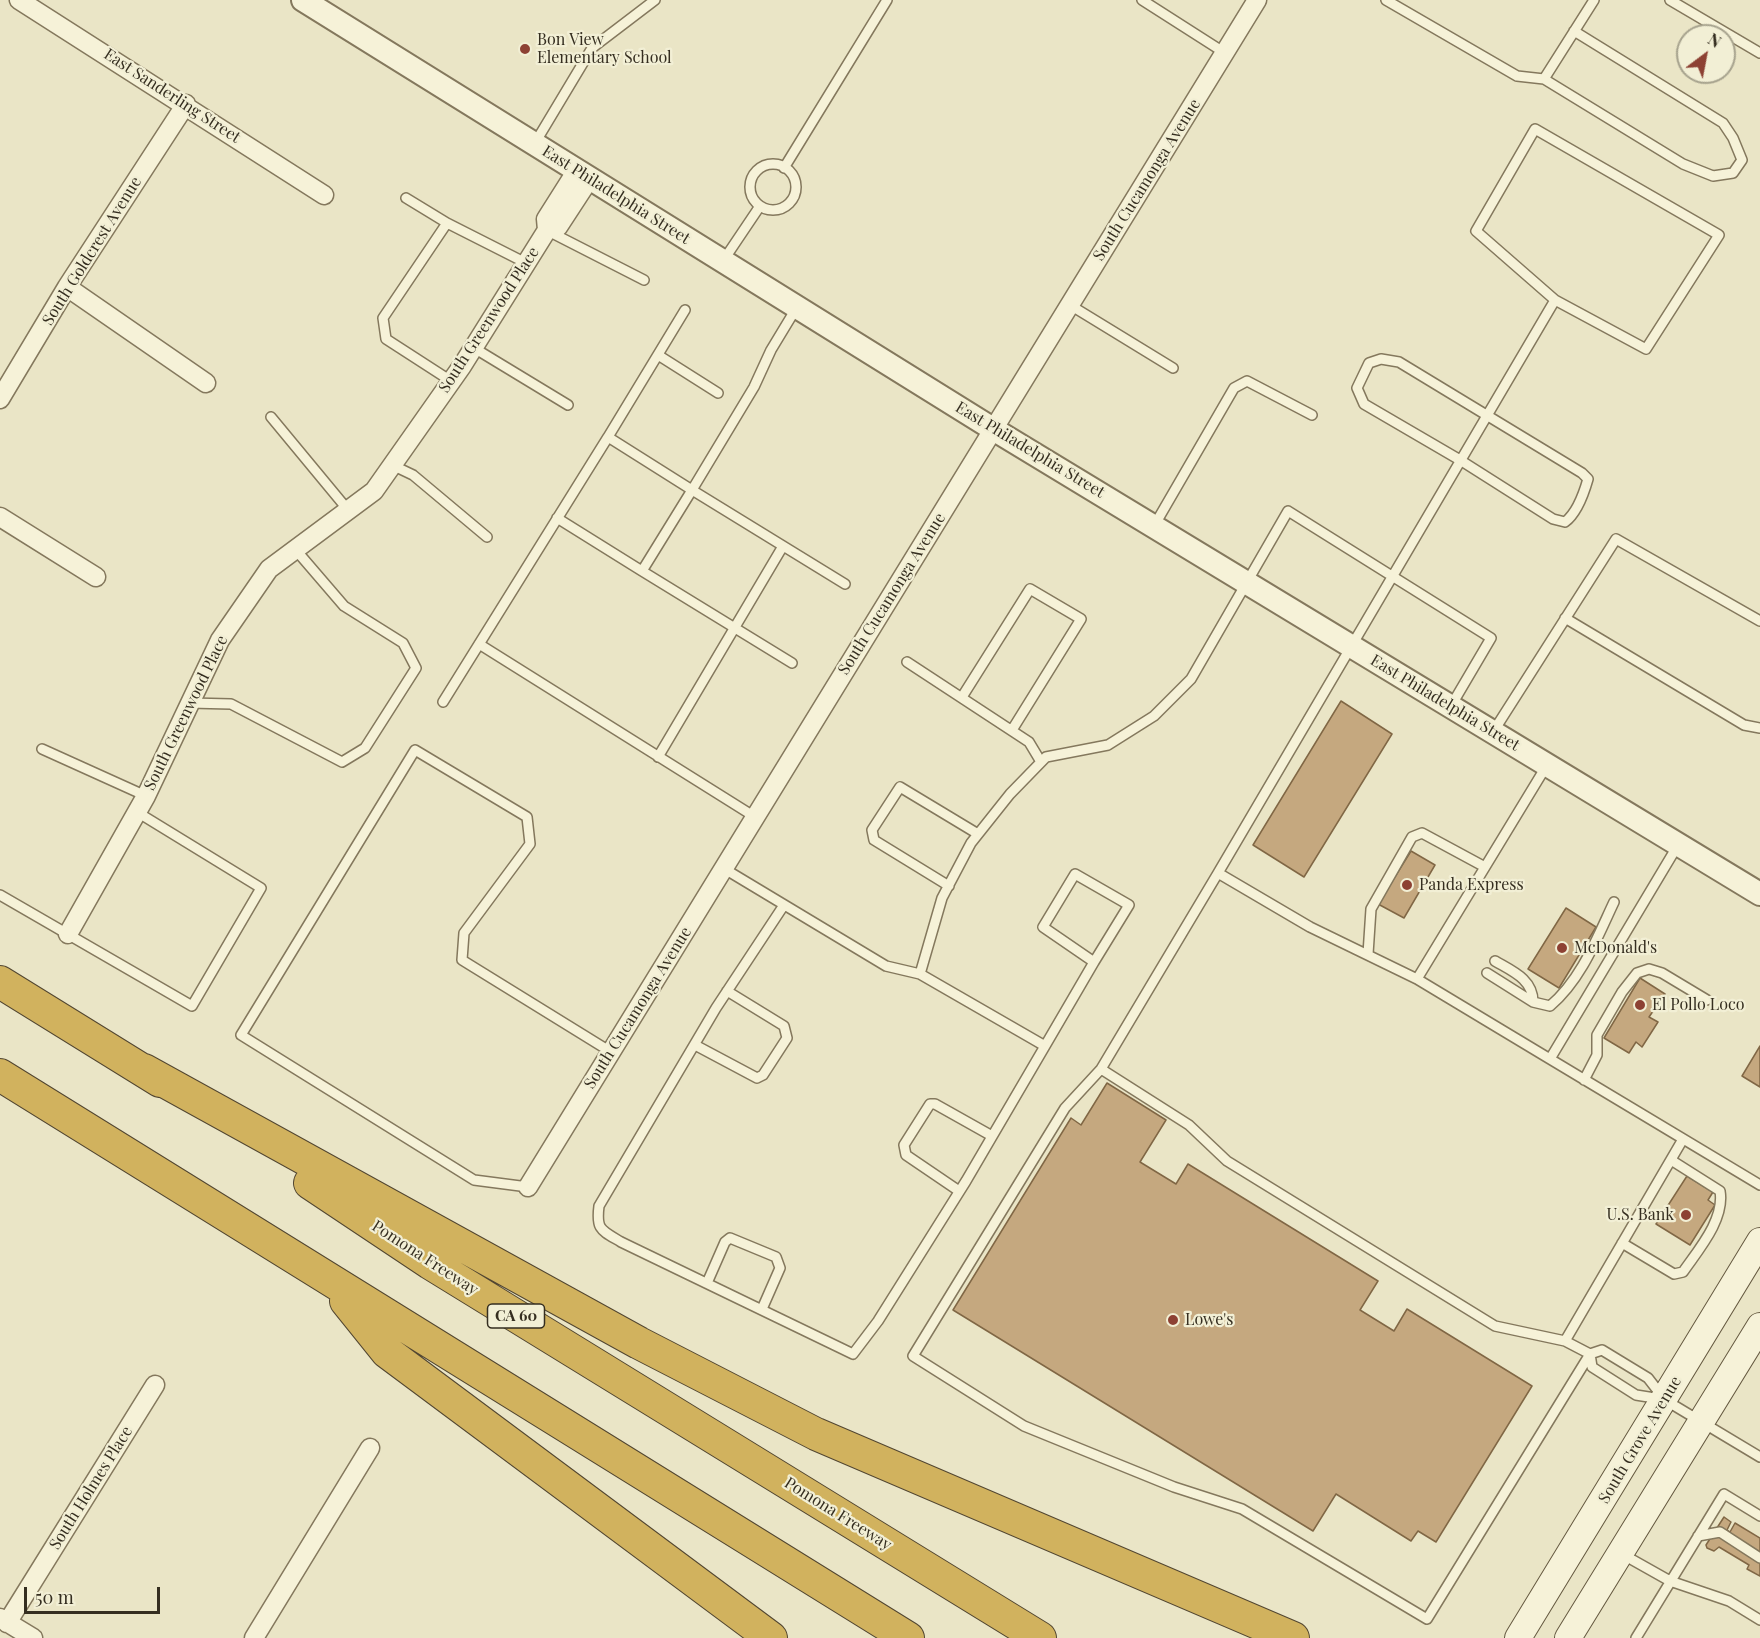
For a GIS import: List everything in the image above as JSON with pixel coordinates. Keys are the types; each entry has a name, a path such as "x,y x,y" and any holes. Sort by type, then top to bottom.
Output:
{"highway":[{"name":"Pomona Freeway","path":"0,982 144,1070 430,1263 1040,1638"},
{"path":"144,1070 639,1343 816,1434 1293,1638"},
{"path":"0,1075 330,1282 909,1638"},
{"path":"330,1282 387,1352 771,1638"}],"main road":[{"name":"South Grove Avenue","path":"1518,1638 1760,1241"},
{"path":"1568,1638 1760,1326"}],"street":[{"name":"East Sanderling Street","path":"19,0 186,104 324,195"},
{"name":"East Philadelphia Street","path":"303,0 993,429 1760,894"},
{"name":"South Cucamonga Avenue","path":"528,1187 1257,0"},
{"name":"South Goldcrest Avenue","path":"0,399 67,287 186,104"},
{"name":"South Greenwood Place","path":"68,934 146,796 220,640 232,622 269,569 374,491 474,348 547,230 546,219 583,174"},
{"path":"67,287 206,382"},
{"path":"0,517 96,577"},
{"name":"South Holmes Place","path":"4,1620 155,1385"},
{"path":"254,1638 370,1448"},
{"path":"4,1620 33,1638"}],"lane":[{"path":"535,144 592,48 655,0"},
{"path":"784,168 887,0"},
{"path":"1142,0 1225,53"},
{"path":"1386,0 1517,76 1544,78 1683,164 1713,176 1733,173 1742,160 1733,138 1723,123 1574,31"},
{"path":"1544,78 1594,0"},
{"path":"1670,0 1760,53"},
{"path":"1535,129 1719,235 1647,349 1555,300 1476,231 1535,129"},
{"path":"767,166 784,168 795,183 793,198 782,208 774,210 760,206 754,201 750,187 755,174 767,166"},
{"path":"406,198 447,223 526,263"},
{"path":"723,261 760,206"},
{"path":"447,223 383,318 386,339 451,381"},
{"path":"547,230 644,280"},
{"path":"1555,300 1101,1068 1065,1108 913,1356 1024,1426 1174,1487 1242,1509 1427,1619 1590,1354 1602,1350 1648,1378 1665,1400 1760,1457"},
{"path":"1070,305 1173,368"},
{"path":"642,571 754,387 771,350 798,307"},
{"path":"443,702 685,310"},
{"path":"474,348 568,405"},
{"path":"658,356 718,393"},
{"path":"1381,359 1399,362 1487,415 1588,479 1584,492 1569,519 1565,522 1553,519 1460,460 1364,404 1357,388 1361,375 1370,363 1381,359"},
{"path":"1154,526 1234,388 1241,382 1247,381 1312,415"},
{"path":"271,417 348,510"},
{"path":"608,437 845,584"},
{"path":"392,465 413,475 487,537"},
{"path":"920,974 942,898 978,834 1010,795 1046,757 1108,745 1154,716 1191,679 1288,512 1491,638 1451,706"},
{"path":"557,518 792,663"},
{"path":"1493,732 1616,539 1760,621"},
{"path":"658,757 783,546"},
{"path":"190,703 231,704 342,762 365,748 416,668 403,644 344,606 295,549"},
{"path":"962,697 1030,588 1081,619 1012,730"},
{"path":"1565,618 1744,725 1760,728"},
{"path":"479,644 755,817"},
{"path":"907,662 1029,742 1041,762"},
{"path":"42,749 146,796"},
{"path":"528,1187 474,1180 241,1035 416,750 527,817 530,844 464,933 462,960 611,1052"},
{"path":"1417,979 1547,765"},
{"path":"948,886 874,840 872,830 900,787 978,834"},
{"path":"0,895 192,1006 261,888 137,812"},
{"path":"1368,954 1371,909 1412,837 1422,832 1485,867"},
{"path":"1550,1059 1678,845"},
{"path":"723,868 886,966 920,974 1046,1046"},
{"path":"1218,873 1310,927 1417,979 1760,1185"},
{"path":"783,904 694,1045 599,1206 597,1222 602,1231 853,1354 878,1321 959,1191 1129,906 1075,874 1043,927 1094,962"},
{"path":"1487,973 1533,1002 1550,1006 1562,997 1580,970 1614,902"},
{"path":"1495,961 1521,976 1530,986 1533,1002"},
{"path":"1584,1080 1597,1055 1597,1035 1636,973 1649,969 1662,973 1707,1000"},
{"path":"694,1045 757,1078 763,1075 787,1038 784,1026 727,991"},
{"path":"1101,1068 1189,1125 1227,1161 1495,1326 1565,1341 1590,1354"},
{"path":"959,1191 906,1155 904,1144 930,1104 935,1104 992,1136"},
{"path":"1565,1341 1683,1139"},
{"path":"1622,1243 1674,1274 1683,1272 1714,1223 1722,1203 1720,1191 1671,1160"},
{"path":"707,1283 725,1242 730,1238 776,1257 780,1268 762,1309"},
{"path":"1590,1354 1592,1367 1636,1395 1665,1400"},
{"path":"1636,1638 1724,1494 1760,1516"},
{"path":"1698,1536 1720,1533 1760,1558"},
{"path":"1621,1554 1670,1581 1729,1601 1760,1620"}],"building":[{"path":"1341,701 1392,734 1304,877 1253,845"},
{"name":"Panda Express","path":"1411,851 1435,865 1404,918 1378,904"},
{"name":"McDonald's","path":"1566,908 1596,927 1559,988 1528,969"},
{"name":"El Pollo Loco","path":"1640,978 1665,994 1649,1017 1658,1022 1642,1047 1636,1042 1629,1053 1604,1038"},
{"path":"1760,1046 1760,1087 1742,1076"},
{"name":"Lowe's","path":"1107,1083 1166,1120 1140,1162 1176,1184 1188,1164 1378,1281 1360,1310 1394,1331 1407,1309 1532,1386 1436,1542 1418,1531 1411,1541 1336,1494 1313,1531 953,1310 1071,1118 1081,1125"},
{"name":"U.S. Bank","path":"1687,1176 1713,1192 1708,1200 1715,1205 1690,1245 1656,1224"},
{"path":"1724,1517 1731,1522 1727,1530 1730,1532 1735,1523 1760,1538 1760,1576 1747,1569 1749,1565 1719,1547 1714,1551 1707,1548 1706,1545"}],"place":[{"name":"Bon View Elementary School","path":"525,49"},
{"name":"Panda Express","path":"1407,885"},
{"name":"McDonald's","path":"1562,948"},
{"name":"El Pollo Loco","path":"1640,1005"},
{"name":"U.S. Bank","path":"1686,1215"},
{"name":"Lowe's","path":"1173,1320"}]}
